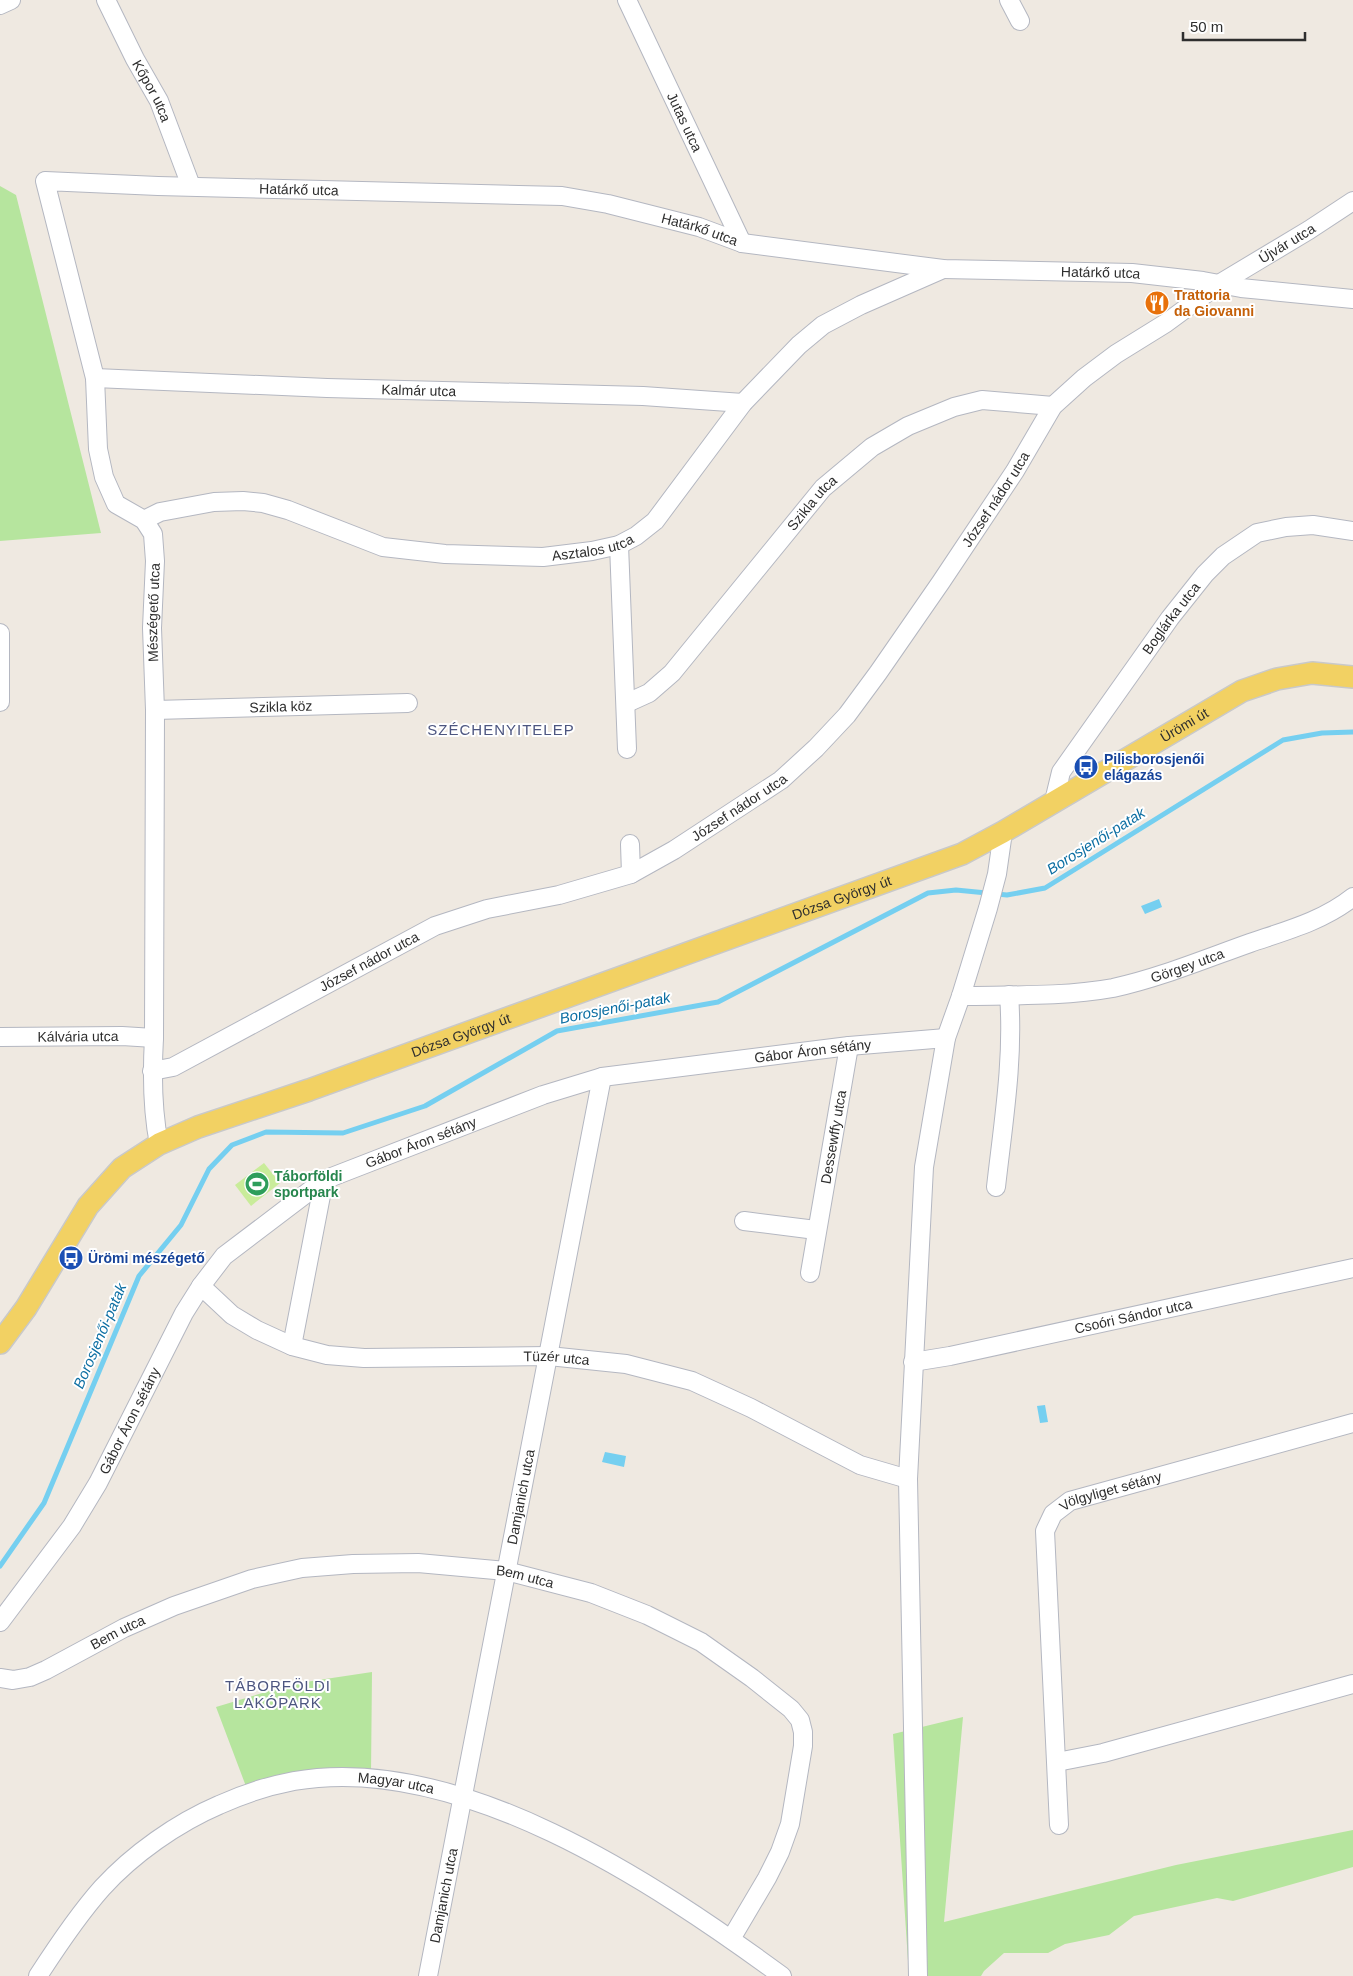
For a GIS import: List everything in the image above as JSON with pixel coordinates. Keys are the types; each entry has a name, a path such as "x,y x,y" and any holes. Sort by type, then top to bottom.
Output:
{"main road":[{"name":"Ürömi út","path":"1003,832 1242,691 1277,678 1312,673 1353,677"},
{"name":"Dózsa György út","path":"0,1343 26,1308 88,1206 122,1168 159,1144 198,1127 309,1090 962,854 1003,832"}],"street":[{"path":"0,5 10,0"},
{"name":"Kőpor utca","path":"106,0 135,59 159,101 191,186"},
{"name":"Jutas utca","path":"628,0 742,243"},
{"path":"1009,0 1020,21"},
{"name":"Határkő utca","path":"95,378 45,181 562,196 608,204 699,227 742,243 943,269 1132,274 1203,281 1241,288 1353,299"},
{"name":"Újvár utca","path":"1219,284 1310,230 1353,201"},
{"name":"Asztalos utca","path":"144,520 160,512 183,507 214,502 243,501 263,503 288,510 383,547 436,553 543,557 592,551 619,545 636,536 655,522 744,403 799,345 823,325 861,304 943,269"},
{"name":"József nádor utca","path":"152,1071 173,1067 435,926 487,909 560,895 631,874 674,850 781,780 816,748 847,715 941,582 1028,452 1053,406 1084,378 1116,354 1166,323 1219,284"},
{"path":"95,378 98,448 104,477 116,504 144,520"},
{"name":"Kalmár utca","path":"95,378 327,388 643,396 744,403"},
{"name":"Szikla utca","path":"626,703 649,693 672,672 823,488 872,447 908,426 954,407 982,400 1053,406"},
{"name":"Mészégető utca","path":"144,520 153,534 155,561 152,628 155,710 154,1038 152,1071"},
{"name":"Boglárka utca","path":"1054,801 1062,772 1170,618 1205,574 1223,556 1257,533 1286,527 1313,525 1353,531"},
{"path":"619,545 627,749"},
{"path":"0,633 0,702"},
{"name":"Szikla köz","path":"155,710 408,703"},
{"path":"918,1976 908,1479 924,1166 946,1038 988,908 997,874 1003,832"},
{"path":"630,844 631,874"},
{"name":"Görgey utca","path":"961,996 1068,994 1113,988 1148,978 1302,925 1339,908 1353,897"},
{"path":"996,1187 1008,1073 1011,1018 1009,995"},
{"name":"Kálvária utca","path":"0,1037 122,1036 154,1038"},
{"name":"Gábor Áron sétány","path":"0,1622 72,1526 98,1483 184,1313 201,1286 224,1256 324,1180 543,1095 602,1077 849,1046 946,1038"},
{"name":"Dessewffy utca","path":"810,1273 849,1046"},
{"path":"152,1071 159,1144"},
{"name":"Damjanich utca","path":"428,1976 461,1797 549,1356 602,1077"},
{"path":"292,1346 324,1180"},
{"path":"744,1221 816,1230"},
{"name":"Csoóri Sándor utca","path":"913,1362 950,1356 1353,1271"},
{"name":"Tüzér utca","path":"201,1286 232,1315 257,1330 292,1346 327,1355 364,1358 549,1356 626,1364 692,1381 751,1408 860,1466 908,1479"},
{"name":"Völgyliget sétány","path":"1059,1825 1045,1531 1053,1514 1070,1501 1353,1423"},
{"name":"Bem utca","path":"0,1678 13,1680 30,1677 124,1628 174,1606 252,1578 302,1568 353,1564 418,1563 506,1571 591,1593 647,1615 700,1642 752,1678 791,1710 800,1720 803,1732 802,1746 790,1824 780,1852 767,1878 731,1939"},
{"path":"1057,1762 1103,1753 1353,1684"},
{"name":"Magyar utca","path":"38,1976 64,1935 103,1887 149,1846 194,1816 234,1798 294,1781 345,1777 398,1781 431,1787 499,1810 582,1847 644,1883 731,1939 782,1976"}],"green space":[{"path":"0,186 16,195 101,533 0,541"},
{"name":"Táborföldi sportpark","path":"264,1163 280,1183 251,1206 235,1185"},
{"path":"372,1672 371,1773 247,1789 216,1707 292,1684"},
{"path":"963,1717 944,1922 1176,1865 1353,1830 1353,1867 1233,1901 1217,1898 1134,1916 1109,1935 1065,1944 1048,1953 1004,1953 981,1976 909,1976 893,1734"}],"water":[{"path":"1159,899 1162,907 1145,914 1141,906"},
{"path":"1045,1405 1048,1422 1040,1423 1037,1406"},
{"path":"605,1452 626,1456 624,1467 602,1462"}],"waterway":[{"name":"Borosjenői-patak","path":"0,1566 44,1503 139,1276 181,1225 209,1169 232,1145 266,1132 343,1133 425,1106 557,1031 718,1002 928,893 956,890 1007,895 1045,888 1283,740 1322,733 1353,732"}],"place":[{"name":"Trattoria da Giovanni","path":"1157,303"},
{"name":"Pilisborosjenői elágazás","path":"1086,767"},
{"name":"Táborföldi sportpark","path":"257,1184"},
{"name":"Ürömi mészégető","path":"71,1258"}],"district":[{"name":"SZÉCHENYITELEP","path":"501,730"},
{"name":"TÁBORFÖLDI LAKÓPARK","path":"278,1694"}]}
